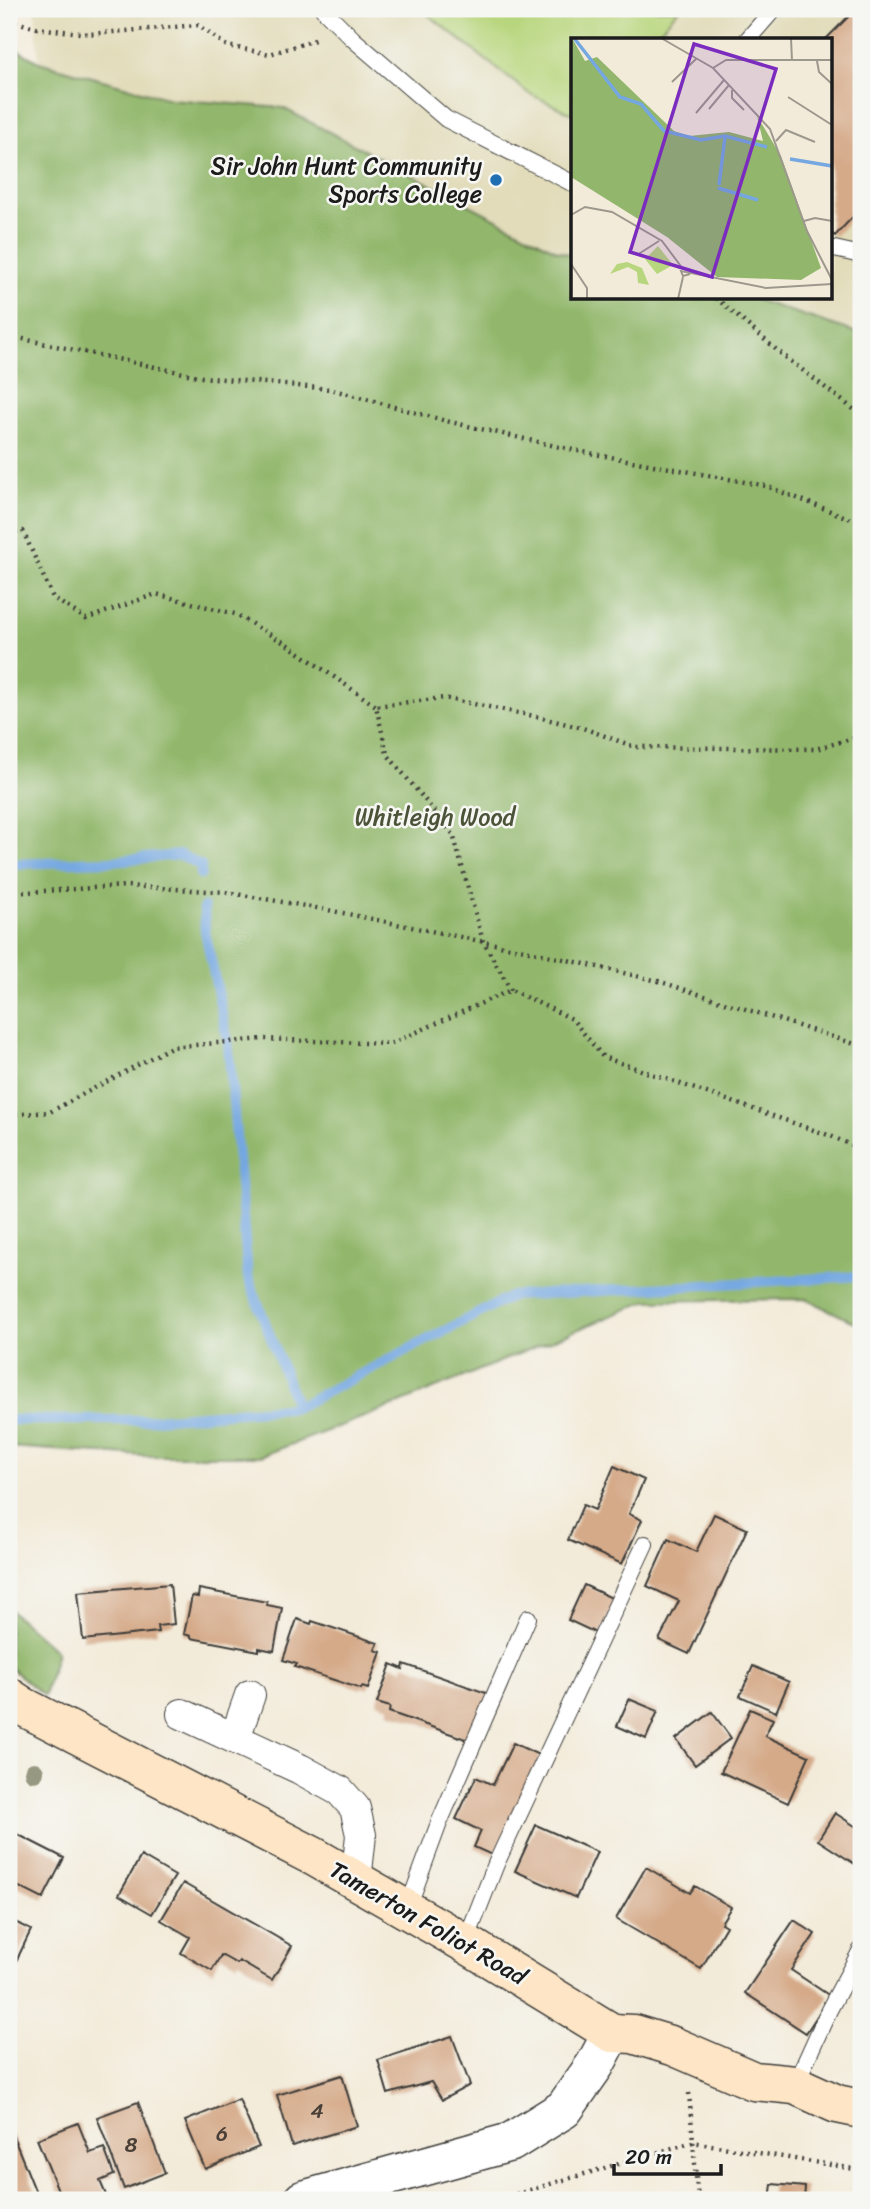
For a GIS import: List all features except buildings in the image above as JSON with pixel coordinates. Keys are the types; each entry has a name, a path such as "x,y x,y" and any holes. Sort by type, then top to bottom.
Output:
{"main road":[{"name":"Tamerton Foliot Road","path":"9,1697 313,1856 465,1943 612,2033 633,2034 673,2046 754,2081 795,2085 837,2104 861,2109"}],"street":[{"path":"235,1738 250,1695"},
{"path":"182,1714 300,1769 340,1791 355,1808 361,1835 356,1881"},
{"path":"303,2200 511,2142 564,2109 595,2065 612,2033"}],"lane":[{"path":"323,9 446,119 571,182"},
{"path":"749,38 774,9"},
{"path":"832,248 861,255"},
{"path":"465,1943 496,1864 645,1544"},
{"path":"407,1910 439,1823 528,1618"},
{"path":"795,2085 829,2010 861,1950"}],"path":[{"path":"9,20 37,28 89,34 198,25 228,46 271,54 322,37 338,25"},
{"path":"717,299 779,352 861,415"},
{"path":"9,336 202,377 330,389 446,421 548,444 766,486 861,523"},
{"path":"9,533 23,531 53,598 86,619 156,594 235,614 288,645 376,706 444,698 570,725 635,747 816,749 861,736"},
{"path":"376,706 387,754 453,834 483,941 510,990 572,1019 603,1057 828,1135 861,1149"},
{"path":"9,893 126,886 225,892 483,941 658,981 861,1046"},
{"path":"9,1115 50,1112 171,1047 264,1039 390,1044 510,990"},
{"path":"686,2053 698,2200"},
{"path":"496,2200 694,2142 861,2170"}],"shaded area":[{"name":"Sir John Hunt Community Sports College","path":"35,9 861,9 861,334 753,299 832,299 832,38 571,38 571,255 558,251 283,108 170,99 39,62"}],"green space":[{"path":"421,9 679,9 653,38 571,38 571,114 528,93"},
{"name":"Whitleigh Wood","path":"9,45 39,62 170,99 283,108 558,251 571,255 571,299 753,299 861,334 861,1326 807,1299 647,1301 390,1407 261,1456 145,1456 9,1447"},
{"path":"9,1609 57,1652 44,1696 9,1667"}],"waterway":[{"path":"9,864 110,861 181,855 201,866 201,875"},
{"path":"204,907 205,931 228,1042 248,1277 297,1407"},
{"path":"9,1420 144,1420 297,1407 512,1296 861,1276"}],"place":[{"name":"Sir John Hunt Community Sports College","path":"496,180"}]}
